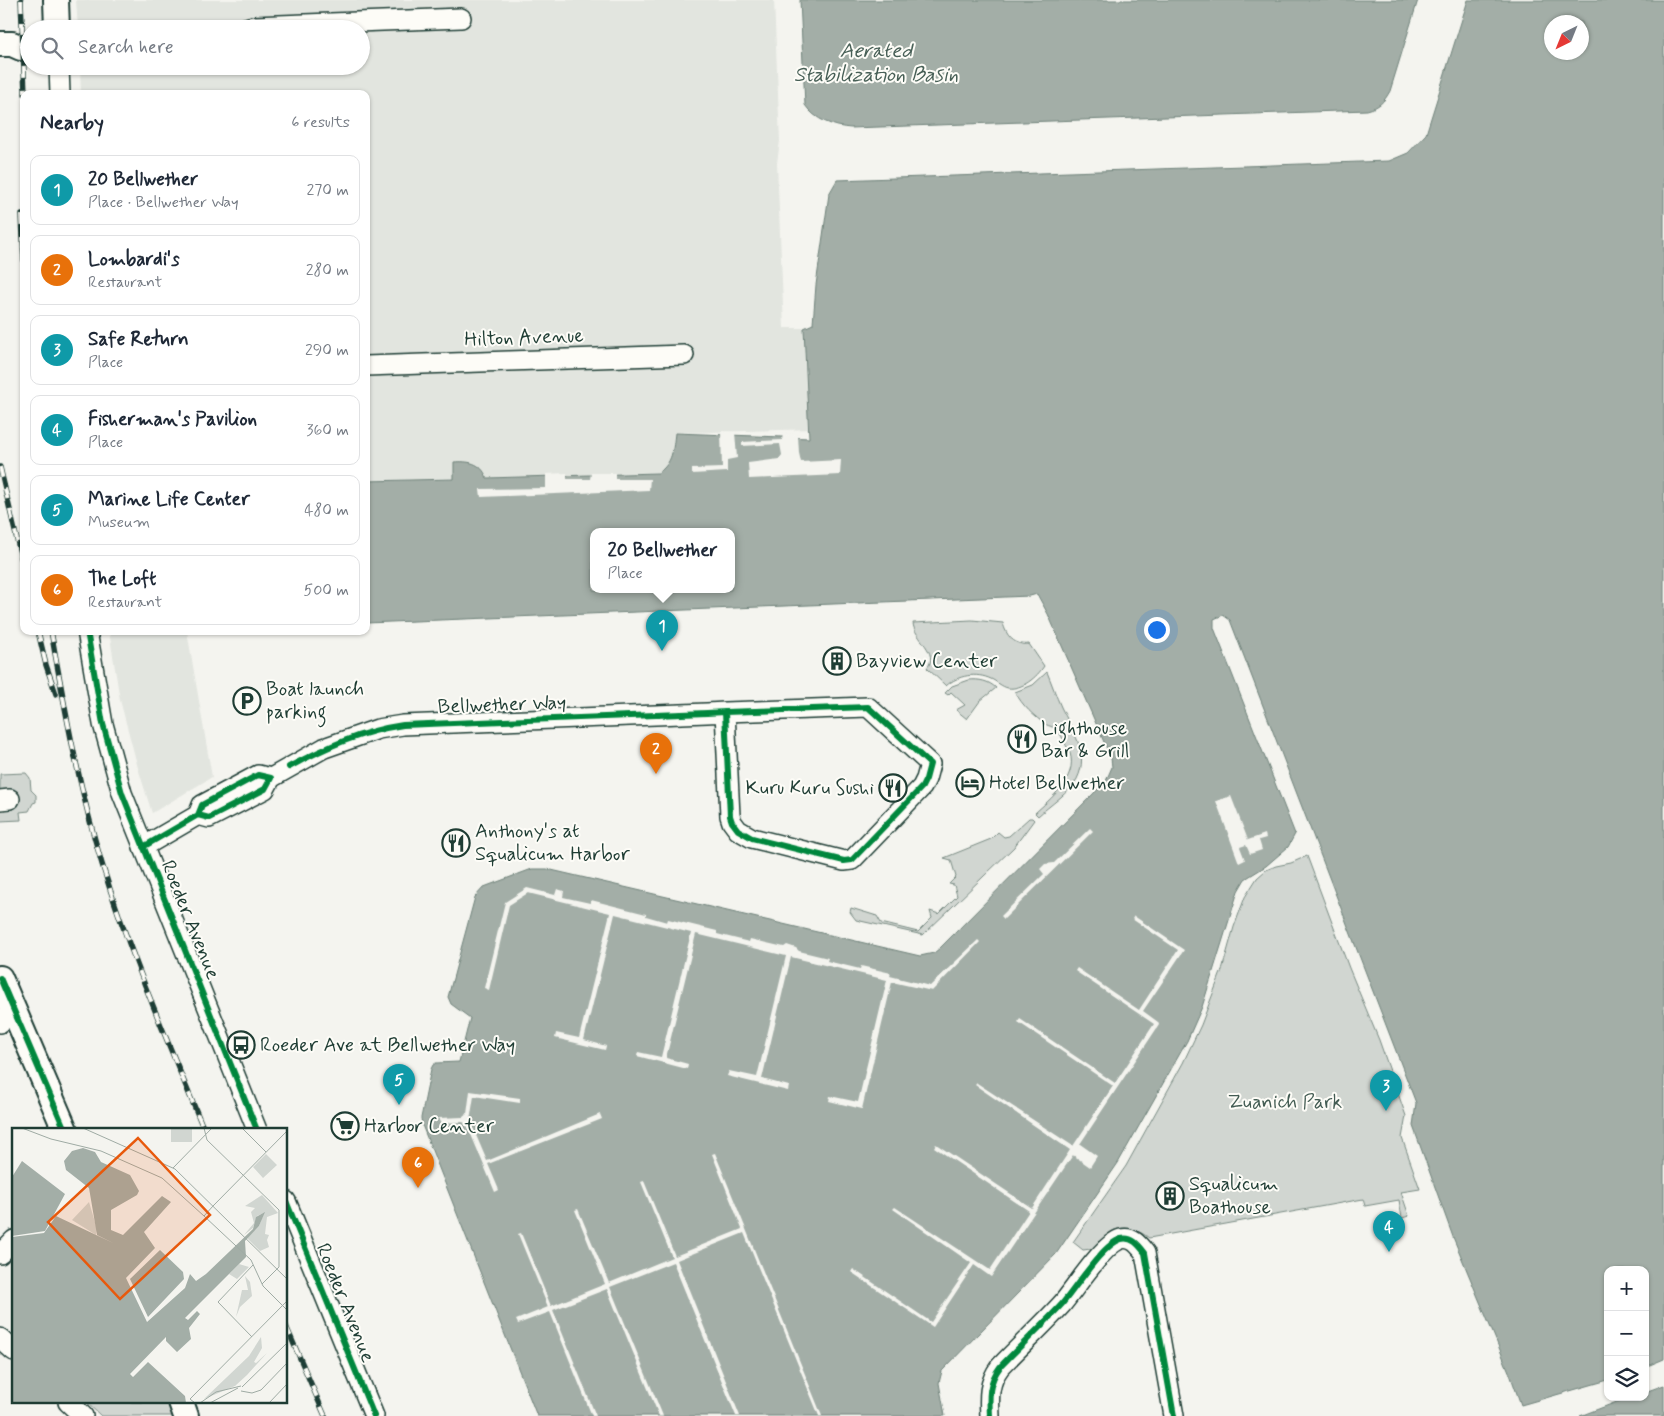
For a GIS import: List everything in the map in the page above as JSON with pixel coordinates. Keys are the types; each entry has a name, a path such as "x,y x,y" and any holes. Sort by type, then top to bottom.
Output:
{"main road":[{"path":"56,0 57,20"},
{"path":"0,58 15,58 17,47"},
{"path":"0,978 6,1016 63,1128"},
{"path":"181,1404 186,1416"}],"street":[{"path":"370,22 461,18"},
{"path":"59,75 60,90"},
{"name":"Hilton Avenue","path":"370,366 684,355"},
{"name":"Roeder Avenue","path":"88,635 103,724 122,793 256,1128"},
{"name":"Bellwether Way","path":"143,847 198,815 209,818 266,789 271,778 324,748 342,740 378,729 404,725 725,712 868,707 930,764 926,780 922,787 852,860 844,861 752,838 738,830 730,816 725,712"},
{"name":"Roeder Avenue","path":"288,1206 374,1416"},
{"path":"990,1416 990,1386 996,1373 1062,1304 1115,1241 1125,1238 1134,1240 1145,1253 1174,1416"},
{"path":"0,1254 12,1242"},
{"path":"0,1338 12,1349"}],"shaded area":[{"path":"76,0 774,0 780,141 777,163 784,328 804,328 812,429 675,433 672,455 665,468 658,473 370,481 370,90 81,90 80,75 370,75 370,20 77,20"},
{"path":"110,635 188,635 212,777 152,813 120,700"}],"green space":[{"path":"972,620 1003,623 1009,636 1015,642 1029,644 1044,666 1029,682 1019,687 1008,688 985,677 973,675 956,679 946,686 927,668 930,662 929,651 917,635 913,623"},
{"path":"1047,672 1078,742 1082,760 1074,784 1038,816 1035,813 1055,794 1066,779 1070,771 1070,753 1062,736 1053,727 1042,722 1033,714 1021,702 1015,692 1033,685"},
{"path":"969,680 984,681 996,688 980,701 967,719 956,710 965,705 951,692 948,695 945,693 952,686"},
{"path":"26,773 30,778 31,790 36,795 36,802 33,803 29,811 20,812 21,820 0,821 0,774"},
{"path":"1029,818 1034,820 1014,847 923,935 856,920 850,912 851,908 877,916 881,923 918,932 932,918 930,911 939,914 957,896 954,885 949,884 956,877 951,860 944,858 991,839 998,832 1004,837 1009,836"},
{"name":"Zuanich Park","path":"1307,856 1349,968 1379,1040 1406,1116 1402,1138 1420,1189 1401,1192 1409,1216 1402,1218 1399,1200 1365,1206 1363,1199 1149,1238 1135,1230 1121,1228 1108,1234 1099,1248 1083,1250 1073,1242 1126,1166 1183,1063 1201,1025 1222,970 1245,897 1257,878 1266,870"},
{"path":"88,1404 172,1404 177,1416 101,1416"}],"water":[{"name":"Aerated Stabilization Basin","path":"800,0 1418,0 1390,91 1381,103 1367,110 851,128 838,126 819,119 805,105"},
{"path":"1468,0 1664,0 1664,1359 1649,1365 1649,1266 1604,1266 1604,1381 1521,1405 1453,1237 1413,1126 1416,1103 1230,620 1223,615 1214,619 1214,628 1295,834 1288,847 1266,866 1245,879 1238,891 1202,1007 1187,1041 1118,1163 1056,1254 942,1371 939,1383 945,1416 537,1416 422,1125 421,1118 431,1069 436,1063 459,1062 470,1018 451,1004 448,997 475,897 484,887 532,869 547,869 920,956 934,953 1106,781 1112,767 1111,758 1048,614 1037,594 1030,596 370,623 370,481 454,479 454,462 474,464 481,469 487,478 658,473 667,465 673,450 675,433 809,438 804,328 813,324 816,285 829,194 837,180 1389,161 1408,153 1426,134"},
{"path":"1664,1385 1664,1416 1580,1416 1619,1401 1649,1401 1649,1391"}],"pier":[{"path":"721,431 735,432 737,458 727,460 727,472 692,474 692,469 722,468"},
{"path":"783,434 798,435 801,462 841,460 840,475 749,479 748,463 779,459 782,455 780,444 742,446 742,442 782,440"},
{"path":"567,473 567,479 590,479 591,473 615,473 615,479 650,479 649,490 481,497 480,489 546,488 546,474"},
{"path":"1231,796 1248,840 1265,834 1266,838 1259,840 1262,850 1250,854 1246,845 1240,847 1245,860 1239,863 1216,801"},
{"path":"1090,828 1093,831 1004,919 1001,916 1044,874 1040,869 1045,864 1054,863"},
{"path":"527,888 555,895 557,889 564,891 563,897 590,903 591,900 646,914 646,916 667,922 668,919 717,931 717,934 749,942 750,939 784,947 787,945 799,951 828,958 827,961 860,969 861,966 891,973 890,976 930,986 978,940 980,942 932,991 892,982 862,1109 829,1101 830,1096 858,1102 887,980 791,957 762,1079 789,1086 788,1091 727,1076 729,1071 757,1077 786,956 696,934 666,1058 688,1064 687,1069 637,1056 638,1052 661,1057 691,933 615,914 584,1040 606,1046 605,1050 555,1038 556,1033 579,1038 610,913 528,893 509,905 489,990 484,988 505,902"},
{"path":"1134,916 1184,950 1143,1011 1158,1022 1159,1025 1080,1144 1097,1156 1090,1167 1073,1155 991,1277 974,1265 933,1327 851,1272 853,1269 931,1322 971,1263 893,1209 895,1207 990,1270 1029,1211 934,1147 936,1144 1032,1208 1070,1150 975,1085 977,1083 1073,1146 1113,1086 1018,1022 1020,1019 1115,1083 1154,1024 1075,971 1077,968 1139,1010 1178,950 1132,919"},
{"path":"470,1091 520,1098 520,1103 474,1096 470,1121 487,1161 600,1114 602,1119 488,1164 499,1190 495,1192 467,1125 463,1122 440,1123 439,1118 463,1117 467,1114"},
{"path":"715,1153 822,1416 819,1416 744,1233 677,1260 740,1416 736,1416 673,1262 610,1287 663,1416 659,1416 607,1289 553,1310 596,1416 592,1416 550,1312 518,1324 516,1320 548,1307 518,1234 521,1233 551,1306 605,1284 575,1210 578,1209 609,1283 672,1257 641,1182 644,1181 675,1256 742,1229 712,1154"}],"railway":[{"path":"21,0 22,20"},
{"path":"24,75 25,90"},
{"path":"0,467 20,553"},
{"path":"39,635 46,665 56,694"},
{"path":"52,635 79,778 102,864 137,965 203,1128"},
{"path":"288,1331 325,1416"}],"cycle path":[{"path":"88,635 103,724 122,793 256,1128"},
{"path":"289,767 344,741 373,731 403,725 725,712 868,707 930,764 926,779 922,787 852,860 844,861 752,838 738,830 730,816 725,712"},
{"path":"143,847 198,815 202,805 258,775 271,778 265,789 209,818 198,815"},
{"path":"0,978 64,1128"},
{"path":"288,1206 374,1416"},
{"path":"990,1416 991,1385 1000,1367 1062,1304 1106,1249 1125,1238 1135,1242 1145,1253 1174,1416"}],"place":[{"name":"20 Bellwether","path":"662,651"},
{"name":"Bayview Center","path":"837,661"},
{"name":"Boat launch parking","path":"247,701"},
{"name":"Lighthouse Bar & Grill","path":"1022,739"},
{"name":"Lombardi's","path":"656,774"},
{"name":"Hotel Bellwether","path":"970,783"},
{"name":"Kuru Kuru Sushi","path":"893,788"},
{"name":"Anthony's at Squalicum Harbor","path":"456,843"},
{"name":"Roeder Ave at Bellwether Way","path":"241,1045"},
{"name":"Marine Life Center","path":"399,1105"},
{"name":"Safe Return","path":"1386,1111"},
{"name":"Harbor Center","path":"345,1126"},
{"name":"The Loft","path":"418,1188"},
{"name":"Squalicum Boathouse","path":"1170,1196"},
{"name":"Fisherman's Pavilion","path":"1389,1252"}]}
